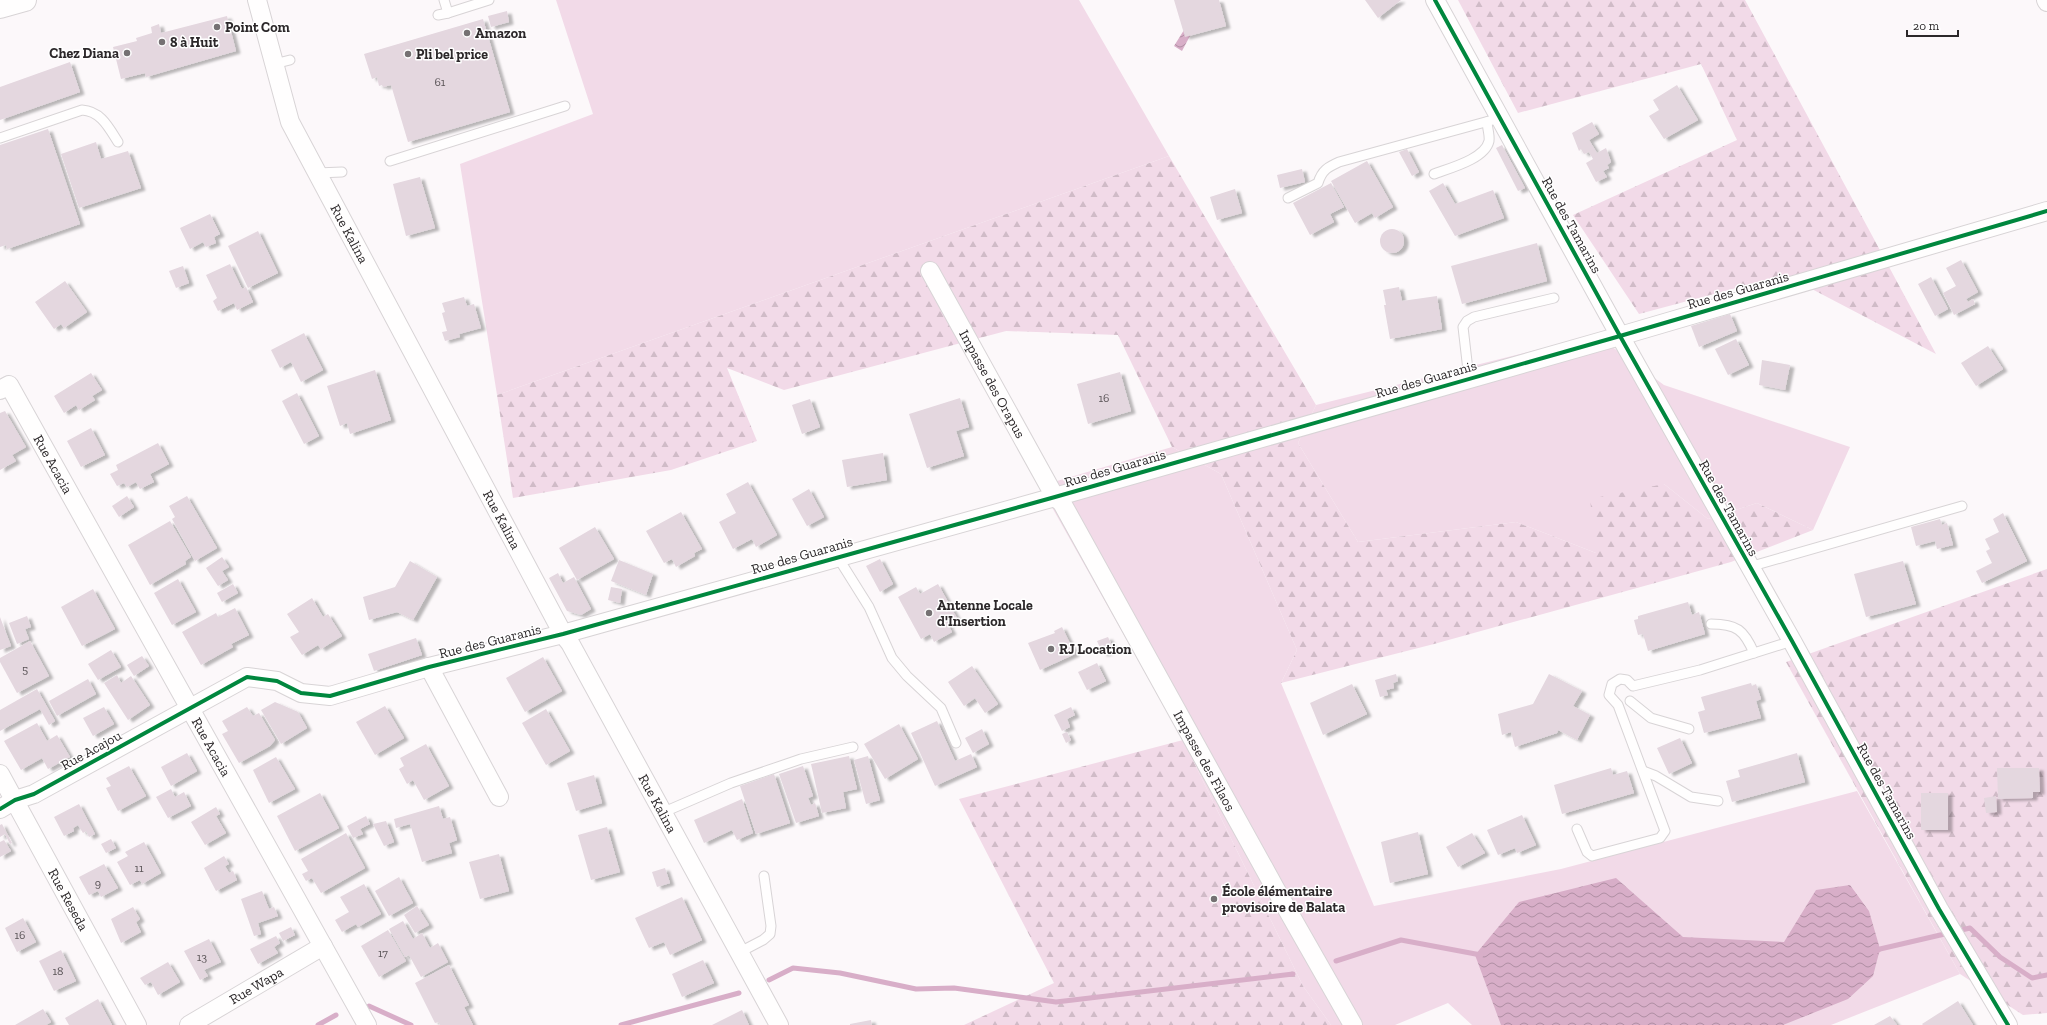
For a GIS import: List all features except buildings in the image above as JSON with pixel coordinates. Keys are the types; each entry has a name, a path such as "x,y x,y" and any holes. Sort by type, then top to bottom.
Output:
{"main road":[{"path":"0,7 25,0"}],"street":[{"name":"Rue Kalina","path":"257,0 282,62 290,122 563,634 570,642 664,812 779,1025"},
{"name":"Rue des Tamarins","path":"1435,0 1494,120 1620,336 1792,641 1945,920 2008,1025"},
{"name":"Rue des Guaranis","path":"191,708 247,677 277,681 301,693 330,696 429,667 563,634 837,556 1055,497 1468,378 1620,336 2047,211"},
{"name":"Impasse des Orapus","path":"930,271 1055,497"},
{"name":"Rue Acacia","path":"5,388 191,708 367,1025"},
{"name":"Impasse des Filaos","path":"1055,497 1062,503 1275,888 1353,1025"},
{"path":"429,667 499,797"},
{"name":"Rue Acajou","path":"7,804 34,794 191,708"},
{"name":"Rue Reseda","path":"0,774 7,804 137,1025"},
{"name":"Rue Wapa","path":"189,1025 323,946"}],"lane":[{"path":"444,0 448,12"},
{"path":"438,15 489,0"},
{"path":"390,161 565,106"},
{"path":"0,138 82,110 89,111 101,118 118,142"},
{"path":"1288,198 1318,182 1321,173 1339,162 1494,120 1489,141 1474,159 1434,174"},
{"path":"317,173 342,172"},
{"path":"1468,378 1463,327 1467,321 1474,317 1554,298"},
{"path":"1749,567 1962,506"},
{"path":"837,556 869,607 892,658 907,676 941,708 956,743"},
{"path":"1711,624 1727,624 1739,629 1749,642 1754,654"},
{"path":"1633,686 1700,670 1792,641"},
{"path":"1578,829 1587,852 1592,856 1660,838 1665,831 1618,706 1609,695 1612,684 1620,679 1627,680 1633,686 1634,693 1630,701 1618,706"},
{"path":"1630,701 1651,718 1689,729"},
{"path":"664,812 731,783 787,764 854,747"},
{"path":"1643,771 1656,776 1691,797 1718,801"},
{"path":"740,952 763,940 770,934 771,926 764,876"}],"green space":[{"path":"556,0 1079,0 1169,156 497,395 460,164 593,114"},
{"path":"1458,0 1745,0 1936,354 1785,275 1639,314 1573,215 1737,140 1701,64 1518,113"},
{"path":"1169,156 1316,405 1298,443 1358,542 1516,522 1596,553 1590,499 1664,484 1708,519 1757,503 1813,530 1731,562 1434,644 1281,683 1297,650 1221,474 1172,447 1118,335 1006,331 784,390 727,368 757,441 671,470 513,498 497,395"},
{"path":"1596,335 1664,385 1850,447 1813,530 1757,503 1708,519 1664,484 1596,553 1516,522 1358,542 1298,443 1316,405"},
{"path":"1172,447 1221,474 1297,650 1281,683 1374,906 1561,869 1857,791 1960,974 1831,1025 1472,1025 1448,1003 1395,1025 1331,1025 1303,986 1183,740 1040,486"},
{"path":"2047,569 2047,1013 2023,1015 1960,974 1786,662"},
{"path":"1183,740 1303,986 1331,1025 964,1025 1054,983 959,799"}],"water":[{"path":"1184,30 1191,34 1182,51 1174,46"},
{"path":"1616,878 1683,937 1784,942 1816,890 1850,885 1869,911 1880,949 1873,976 1848,999 1783,1025 1501,1025 1475,955 1519,902"}],"waterway":[{"path":"1957,931 1970,928 2000,957 2032,978 2047,975"},
{"path":"1875,952 1880,949 1949,933"},
{"path":"1336,961 1401,940 1481,955"},
{"path":"769,980 793,968 840,973 916,989 954,988 1056,1002 1293,974"},
{"path":"621,1025 739,993"},
{"path":"369,1006 411,1025"},
{"path":"318,1025 336,1015"}],"cycle path":[{"path":"1435,0 1620,336 1792,641 1939,909 2008,1025"},
{"path":"0,809 15,800 34,794 247,677 277,681 301,693 330,696 429,667 563,634 1055,497 1620,336 2047,211"}],"place":[{"name":"Point Com","path":"217,27"},
{"name":"Amazon","path":"467,33"},
{"name":"8 à Huit","path":"162,42"},
{"name":"Chez Diana","path":"127,53"},
{"name":"Pli bel price","path":"408,54"},
{"name":"Antenne Locale d'Insertion","path":"929,613"},
{"name":"RJ Location","path":"1051,649"},
{"name":"École élémentaire provisoire de Balata","path":"1214,899"}]}
